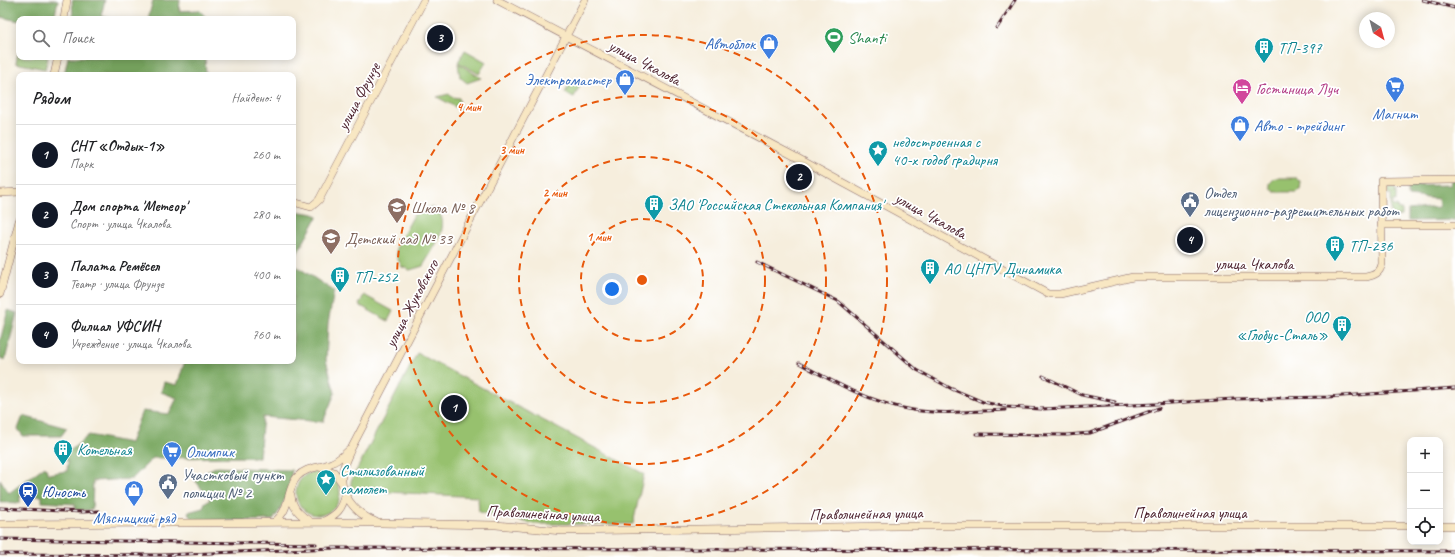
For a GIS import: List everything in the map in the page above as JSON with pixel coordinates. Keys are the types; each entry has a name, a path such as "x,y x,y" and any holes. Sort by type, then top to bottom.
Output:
{"street":[{"path":"64,16 67,0"},
{"name":"улица Фрунзе","path":"296,203 306,207 311,207 316,204 424,0"},
{"name":"улица Чкалова","path":"497,0 792,155 1048,294 1060,294 1133,277 1366,277 1376,275 1381,270 1382,264 1381,225"},
{"name":"улица Жуковского","path":"343,484 343,470 350,449 585,0"},
{"path":"55,72 57,60"},
{"path":"1455,180 1381,181 1381,225 1455,225"},
{"path":"0,193 16,192"},
{"path":"0,294 16,233"},
{"path":"274,522 285,510 297,477 303,472 315,467 332,463 350,449"},
{"path":"315,467 324,468 334,472 343,484 346,495 354,508 361,514 380,524"},
{"path":"291,490 294,506 298,512 312,522"},
{"path":"0,524 323,522 334,517 341,509 346,495"},
{"name":"Праволинейная улица","path":"323,522 496,525 562,531 898,526 1407,526"},
{"path":"1443,526 1455,526"}],"green space":[{"path":"0,0 58,0 55,15 59,16 16,16 16,20 0,17"},
{"path":"72,0 105,0 101,16 73,16"},
{"path":"153,0 180,0 179,11 199,10 205,16 149,16"},
{"path":"465,50 486,62 479,74 458,62"},
{"path":"17,60 47,60 45,69 16,63"},
{"path":"67,60 205,60 206,72 65,72"},
{"path":"458,63 481,78 467,83 460,77"},
{"path":"572,79 581,84 574,97 565,93"},
{"path":"449,94 452,97 459,98 461,110 437,97"},
{"path":"1275,178 1297,178 1301,182 1300,190 1297,192 1274,192 1270,187 1270,183"},
{"path":"1450,180 1455,180 1455,220 1408,221 1408,210 1439,207 1438,199 1408,196 1408,186 1450,185"},
{"path":"1389,187 1396,189 1393,193 1396,192 1396,201 1393,201 1393,206 1397,206 1398,210 1402,210 1402,216 1394,217 1391,213 1391,194 1387,194"},
{"path":"432,207 439,213 442,220 442,227 437,243 423,266 410,270 402,267 397,257 396,248 415,213 424,208"},
{"path":"296,211 318,216 296,256"},
{"path":"296,266 334,291 328,324 326,360 335,393 323,422 263,417 259,457 153,458 132,479 93,481 92,510 75,510 75,504 42,502 42,496 20,496 20,503 0,502 0,479 9,493 45,466 48,474 67,471 68,461 61,458 89,435 130,443 142,411 169,414 177,398 161,392 164,382 177,385 184,364 296,364"},
{"path":"364,295 393,311 388,321 359,305"},
{"path":"8,310 16,313 5,360 0,358 0,341"},
{"path":"417,353 644,474 633,524 535,524 479,512 478,497 351,490 351,481"},
{"path":"23,416 67,428 61,436 23,436 18,429"},
{"path":"216,467 292,470 286,496 273,520 192,521 188,512 203,508 205,502 209,501 210,493 204,492 195,480"},
{"path":"314,471 322,471 327,472 334,477 339,484 339,502 334,509 327,514 314,515 306,512 299,505 296,497 296,489 299,481 306,474"}],"railway":[{"path":"997,28 1015,0"},
{"path":"1423,0 1455,8"},
{"path":"757,262 838,301 917,370 952,389 983,402 1007,407 1041,409 1234,399 1328,397 1455,388"},
{"path":"799,363 854,391 883,403 898,407 936,412 1005,410"},
{"path":"1043,376 1082,395 1115,402"},
{"path":"976,434 1067,435 1090,433 1159,408"},
{"path":"0,508 83,512 99,511"},
{"path":"0,539 316,544"},
{"path":"0,554 162,555 334,548 1455,551"}],"place":[{"name":"Палата Ремёсел","path":"440,38"},
{"name":"Shanti","path":"834,54"},
{"name":"Автоблок","path":"769,60"},
{"name":"ТП-397","path":"1264,64"},
{"name":"Электромастер","path":"625,96"},
{"name":"Магнит","path":"1395,103"},
{"name":"Гостиница Луч","path":"1242,105"},
{"name":"Авто - трейдинг","path":"1240,142"},
{"name":"недостроенная с 40-х годов градирня","path":"878,167"},
{"name":"Дом спорта 'Метеор'","path":"799,177"},
{"name":"Отдел лицензионно-разрешительных работ","path":"1190,218"},
{"name":"ЗАО 'Российская Стекольная Компания'","path":"654,221"},
{"name":"Школа № 8","path":"397,224"},
{"name":"Филиал УФСИН","path":"1190,240"},
{"name":"Детский сад № 33","path":"331,255"},
{"name":"ТП-236","path":"1335,262"},
{"name":"АО ЦНТУ Динамика","path":"930,285"},
{"name":"ТП-252","path":"340,293"},
{"name":"ООО «Глобус-Сталь»","path":"1342,342"},
{"name":"СНТ «Отдых-1»","path":"454,408"},
{"name":"Котельная","path":"63,466"},
{"name":"Олимпик","path":"172,468"},
{"name":"Стилизованный самолет","path":"326,496"},
{"name":"Участковый пункт полиции № 2","path":"168,500"},
{"name":"Мясницкий ряд","path":"134,507"},
{"name":"Юность","path":"28,508"}]}
